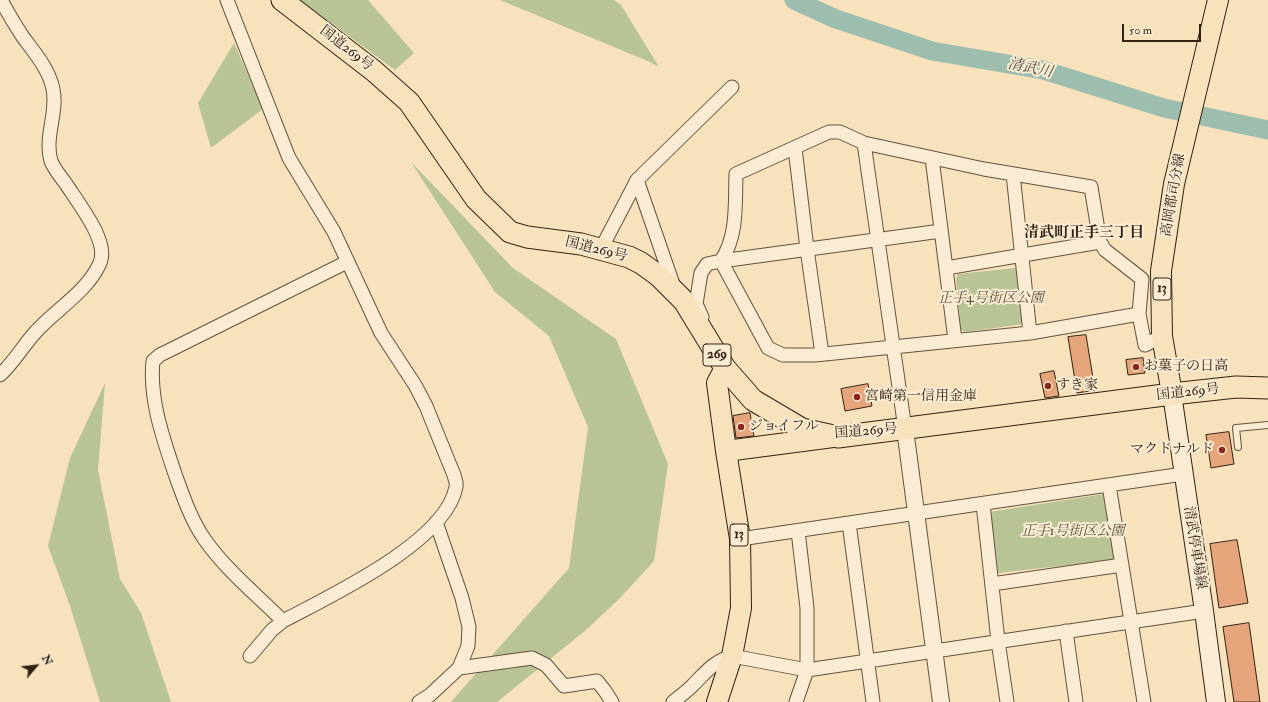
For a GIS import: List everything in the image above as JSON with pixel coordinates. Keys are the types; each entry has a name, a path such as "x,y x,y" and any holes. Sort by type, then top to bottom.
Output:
{"highway":[{"name":"国道269号","path":"282,0 374,71 409,102 476,199 510,232 527,237 582,244 629,257 641,263 659,276 684,301 725,368 753,400 802,430 838,437 1172,394 1236,387 1268,388"}],"main road":[{"name":"高岡都司分線","path":"1172,394 1162,336 1162,271 1174,184 1218,0"},
{"name":"13","path":"717,702 732,656 741,608 740,539 717,384 725,368"},
{"name":"清武停車場線","path":"1172,394 1216,702"},
{"path":"726,451 838,437"}],"street":[{"path":"0,375 10,366 33,335 85,286 100,264 102,256 94,228 51,162 50,142 54,105 51,83 42,64 13,22 1,0"},
{"path":"227,0 289,158 334,232 381,333 415,385 426,406 454,475 456,485 452,498 436,522 426,533 405,551 358,581 283,621 272,630 250,656"},
{"path":"600,250 638,180 732,87"},
{"path":"721,261 727,251 733,233 736,174 829,132 840,132 864,143 932,158 984,169 1092,187 1100,242 1105,250 1142,279 1139,314 1145,345 1162,336"},
{"path":"864,143 894,347 941,702"},
{"path":"795,148 807,249 822,354"},
{"path":"932,158 955,340"},
{"path":"1013,174 1030,333"},
{"path":"638,180 675,292"},
{"path":"725,368 696,304 701,273 707,264 941,231"},
{"path":"946,268 1100,242"},
{"path":"721,261 768,348 783,355 822,354 1030,333 1139,314"},
{"path":"283,621 231,571 205,540 186,504 156,409 152,375 153,361 160,355 347,262"},
{"path":"1236,387 1268,383"},
{"path":"740,539 1183,474"},
{"path":"1109,485 1144,702"},
{"path":"983,504 998,641 1007,702"},
{"path":"419,702 459,668 468,646 469,627 462,598 436,522"},
{"path":"849,523 873,702"},
{"path":"796,702 807,670 807,608 798,531"},
{"path":"992,584 1122,565"},
{"path":"673,702 691,687 708,669 721,660 732,656 807,670 1204,611"},
{"path":"1066,631 1076,702"},
{"path":"459,668 532,658 546,665 564,686 597,681 612,702"},
{"path":"862,702 870,679"}],"lane":[{"path":"1238,447 1236,428 1268,425"}],"green space":[{"path":"300,0 368,0 414,53 395,70"},
{"path":"500,0 614,0 621,5 659,67 650,62"},
{"path":"234,43 263,109 211,148 198,103"},
{"path":"411,162 513,268 616,339 668,464 654,561 620,598 586,630 497,702 451,702 569,568 588,427 549,336 495,292"},
{"name":"正手4号街区公園","path":"1015,268 1018,270 1024,324 965,332 961,330 956,279 958,274"},
{"path":"105,383 98,470 120,579 141,613 171,702 100,702 70,606 48,546 70,458"},
{"name":"正手1号街区公園","path":"1104,494 1114,560 998,573 989,512"}],"building":[{"path":"1086,335 1095,390 1077,393 1068,337"},
{"name":"お菓子の日高","path":"1143,358 1145,373 1128,375 1126,360"},
{"path":"1054,371 1059,396 1045,398 1040,374"},
{"name":"宮崎第一信用金庫","path":"868,384 872,406 845,411 841,389"},
{"name":"ジョイフル","path":"750,413 754,436 736,438 733,416"},
{"path":"1229,432 1234,464 1211,468 1206,435"},
{"path":"1237,540 1248,603 1219,608 1210,544"},
{"path":"1249,623 1260,702 1234,702 1223,627"}],"waterway":[{"name":"清武川","path":"794,0 836,19 932,51 1043,70 1164,108 1268,130"}],"place":[{"name":"お菓子の日高","path":"1136,367"},
{"name":"すき家","path":"1048,386"},
{"name":"宮崎第一信用金庫","path":"857,397"},
{"name":"ジョイフル","path":"741,427"},
{"name":"マクドナルド","path":"1222,450"}],"district":[{"name":"清武町正手三丁目","path":"1084,234"}]}
